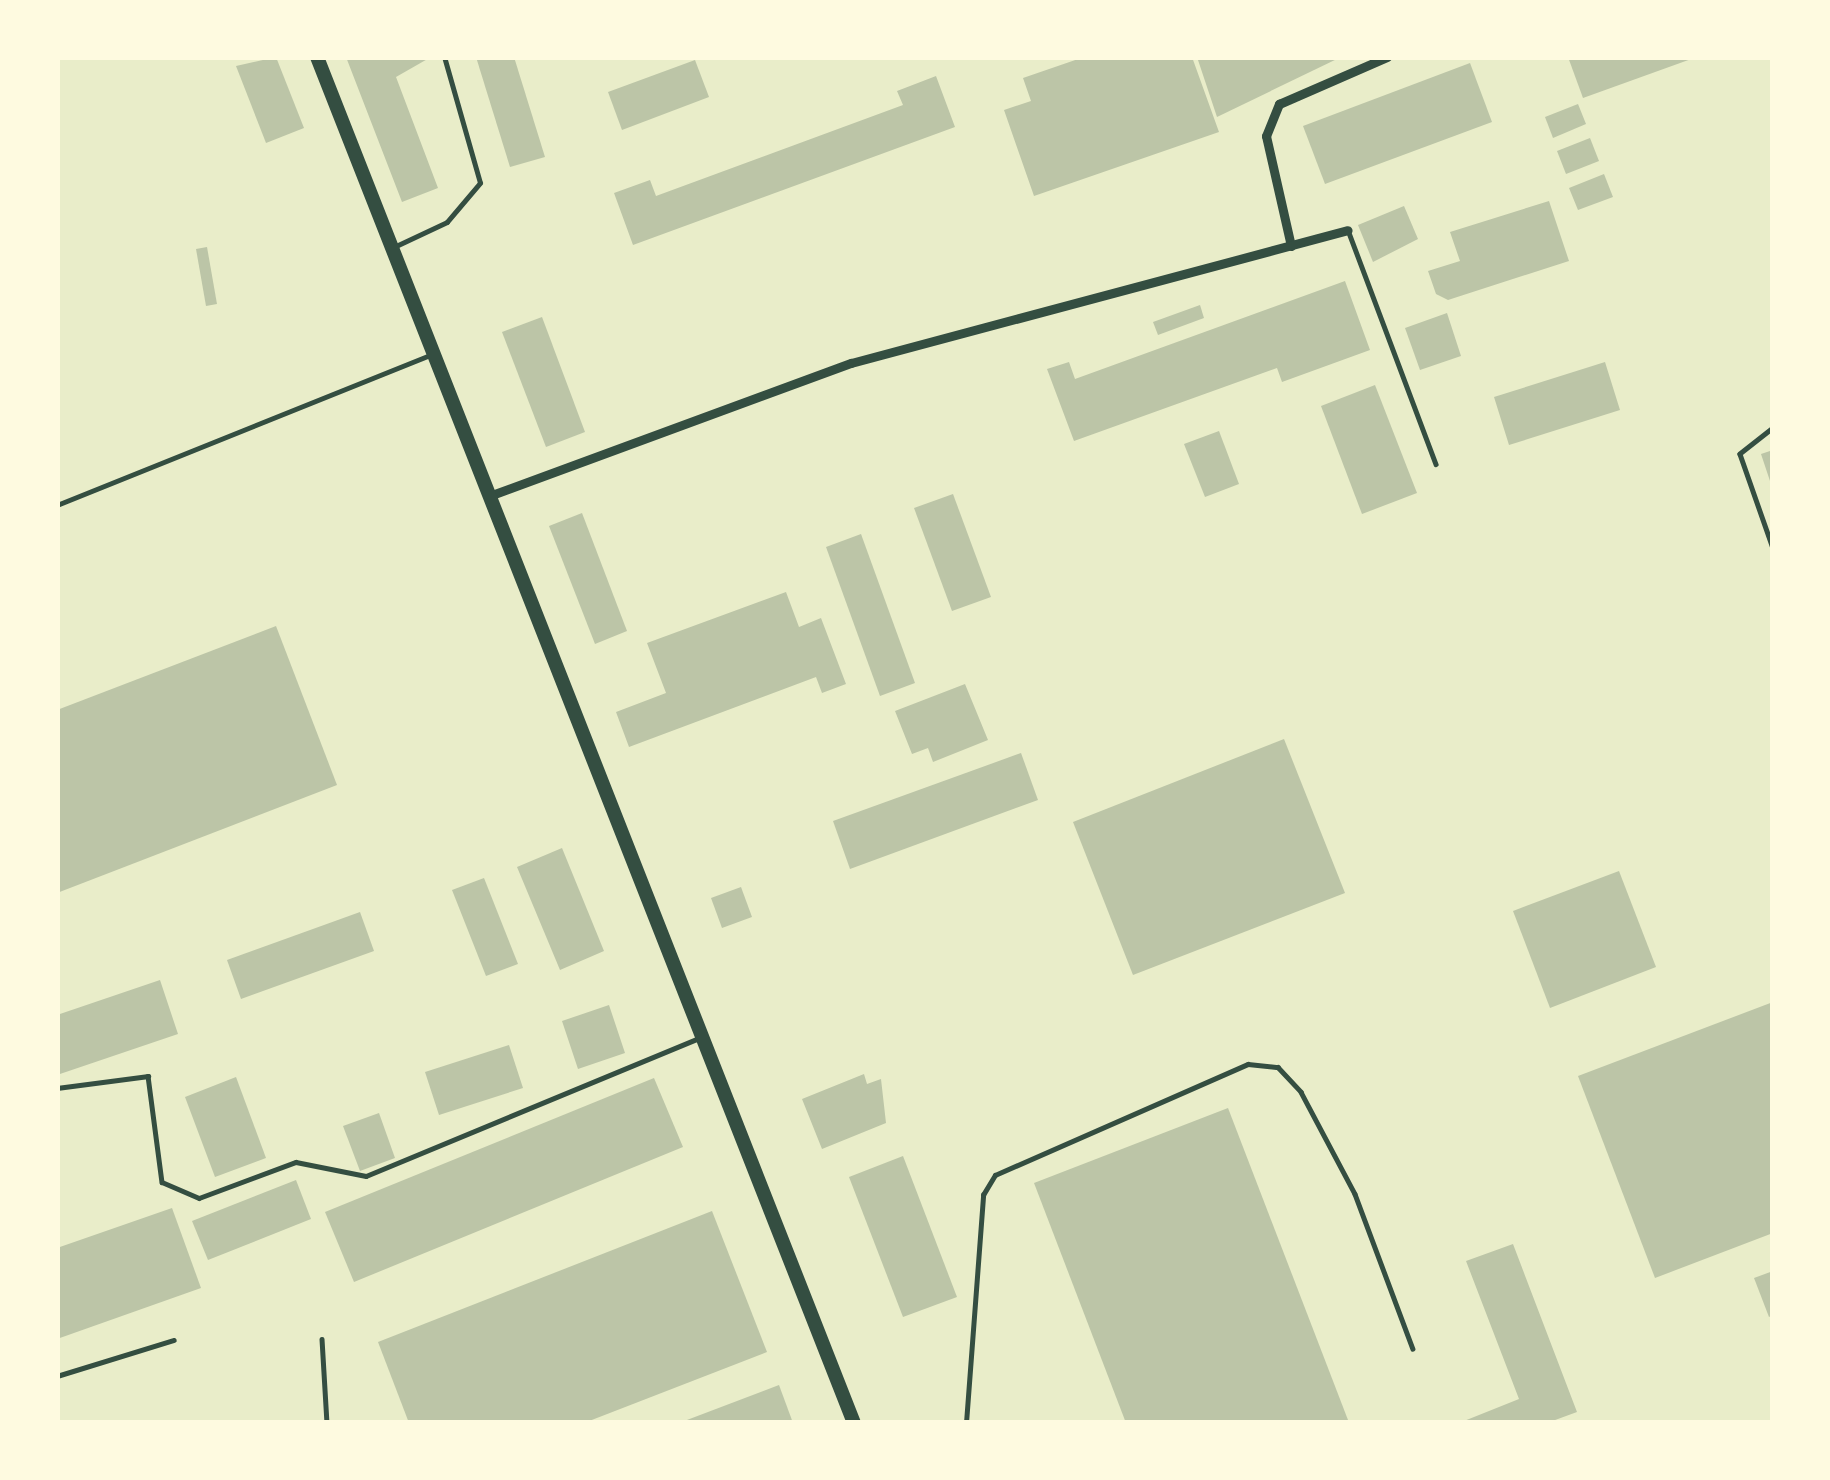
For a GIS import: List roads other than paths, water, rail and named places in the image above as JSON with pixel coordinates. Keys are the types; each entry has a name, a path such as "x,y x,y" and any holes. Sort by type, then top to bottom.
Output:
{"main road":[{"path":"317,57 854,1423"}],"street":[{"path":"1291,246 1266,136 1279,104 1387,57"},
{"path":"488,496 851,363 1348,230"}],"lane":[{"path":"391,248 448,222 480,183 444,57"},
{"path":"1348,230 1436,464"},
{"path":"57,505 433,354"},
{"path":"1773,428 1740,454 1773,548"},
{"path":"57,1088 148,1076 162,1182 199,1198 296,1162 366,1176 701,1037"},
{"path":"966,1423 983,1195 994,1175 1248,1064 1277,1067 1301,1092 1355,1194 1413,1349"},
{"path":"322,1339 327,1423"},
{"path":"57,1376 174,1340"}]}
